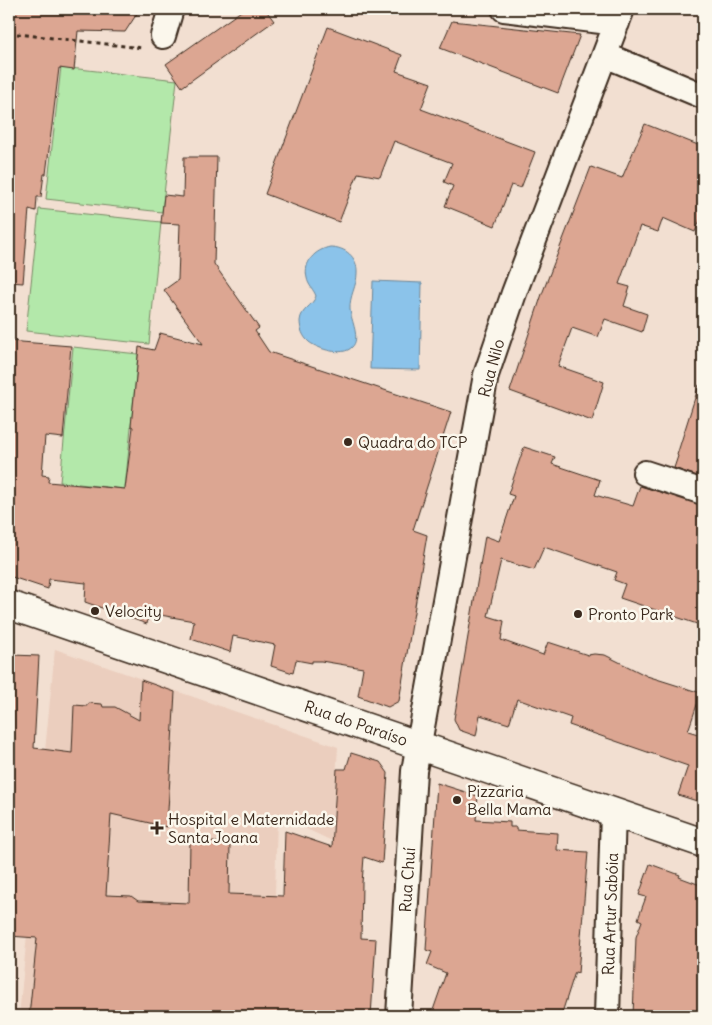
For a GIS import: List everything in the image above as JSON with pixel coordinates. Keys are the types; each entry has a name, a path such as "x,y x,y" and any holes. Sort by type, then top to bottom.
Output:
{"street":[{"path":"162,36 171,9"},
{"path":"504,9 620,16"},
{"name":"Rua Nilo","path":"419,744 486,375 514,293 620,16"},
{"path":"605,55 703,96"},
{"path":"645,473 703,492"},
{"name":"Rua do Paraíso","path":"9,605 419,744 703,843"},
{"name":"Rua Chuí","path":"399,1016 414,771 419,744"},
{"name":"Rua Artur Sabóia","path":"607,1016 613,812"}],"path":[{"path":"9,33 142,48"}],"shaded area":[{"name":"Hospital e Maternidade Santa Joana","path":"55,649 338,747 332,841 277,815 272,1016 19,1016"}],"green space":[{"path":"61,67 177,80 162,212 46,199"},
{"path":"39,209 161,222 149,344 26,331"},
{"path":"73,347 138,354 125,489 60,482"}],"water":[{"path":"330,247 336,247 345,251 353,258 357,267 357,278 350,305 356,334 355,344 348,350 337,352 313,345 307,340 300,324 302,314 316,296 307,278 307,267 315,254"},
{"path":"373,281 422,283 420,370 370,369"}],"building":[{"path":"9,9 60,11 60,9 140,9 125,32 78,31 74,70 59,68 46,174 44,174 41,197 37,197 36,211 29,209 23,283 9,282"},
{"path":"244,9 265,9 274,21 182,87 166,64"},
{"path":"452,21 580,35 558,93 440,48"},
{"path":"328,27 402,55 396,71 431,83 421,109 535,152 521,188 511,185 495,226 445,206 453,186 444,182 452,163 394,141 380,177 358,173 339,222 265,194"},
{"path":"645,124 703,147 703,213 695,232 663,218 658,232 640,226 619,284 630,287 624,306 647,314 642,332 605,319 598,337 572,328 558,366 604,382 592,421 510,391 542,294 591,167 622,178"},
{"path":"184,157 217,157 214,264 259,328 255,331 269,352 451,412 413,530 427,535 399,701 388,707 358,696 363,668 321,661 312,661 312,663 296,660 293,673 271,666 275,645 233,636 230,652 191,639 194,621 149,613 147,624 85,602 86,583 49,579 48,589 9,576 9,341 71,346 63,438 45,436 42,475 49,476 48,482 125,489 133,427 131,426 139,347 154,350 160,333 203,344 164,290 178,280 180,224 161,223 164,195 183,197"},
{"path":"699,385 703,385 703,478 674,468"},
{"path":"524,447 555,457 552,464 600,480 595,495 633,506 640,486 703,505 703,626 620,598 625,584 614,580 617,572 544,547 534,570 501,560 488,616 504,621 501,640 543,655 548,642 588,655 605,655 647,676 701,693 688,731 698,734 699,730 703,731 703,803 678,795 688,766 569,725 571,718 517,699 509,724 480,715 476,736 459,730 454,719 485,536 499,541 514,496 508,494"},
{"path":"12,655 39,656 34,748 72,753 74,705 87,706 89,703 102,704 103,707 115,707 139,720 141,680 175,692 167,827 111,814 106,895 131,896 138,901 189,903 190,841 230,843 229,894 283,896 285,831 332,847 337,769 346,769 351,753 380,762 388,773 382,863 364,857 362,883 361,938 376,939 371,1016 29,1016 37,938 9,936 9,685"},
{"path":"437,783 478,796 476,820 510,822 510,827 516,827 516,830 558,833 557,850 588,852 578,973 575,972 561,1016 431,1016 446,973 427,965 432,952 426,950"},
{"path":"650,864 703,886 703,1016 633,1016 636,937 642,921 638,919 646,897 639,895"}],"place":[{"name":"Quadra do TCP","path":"348,442"},
{"name":"Velocity","path":"95,611"},
{"name":"Pronto Park","path":"578,614"},
{"name":"Pizzaria Bella Mama","path":"457,800"},
{"name":"Hospital e Maternidade Santa Joana","path":"157,828"}]}
